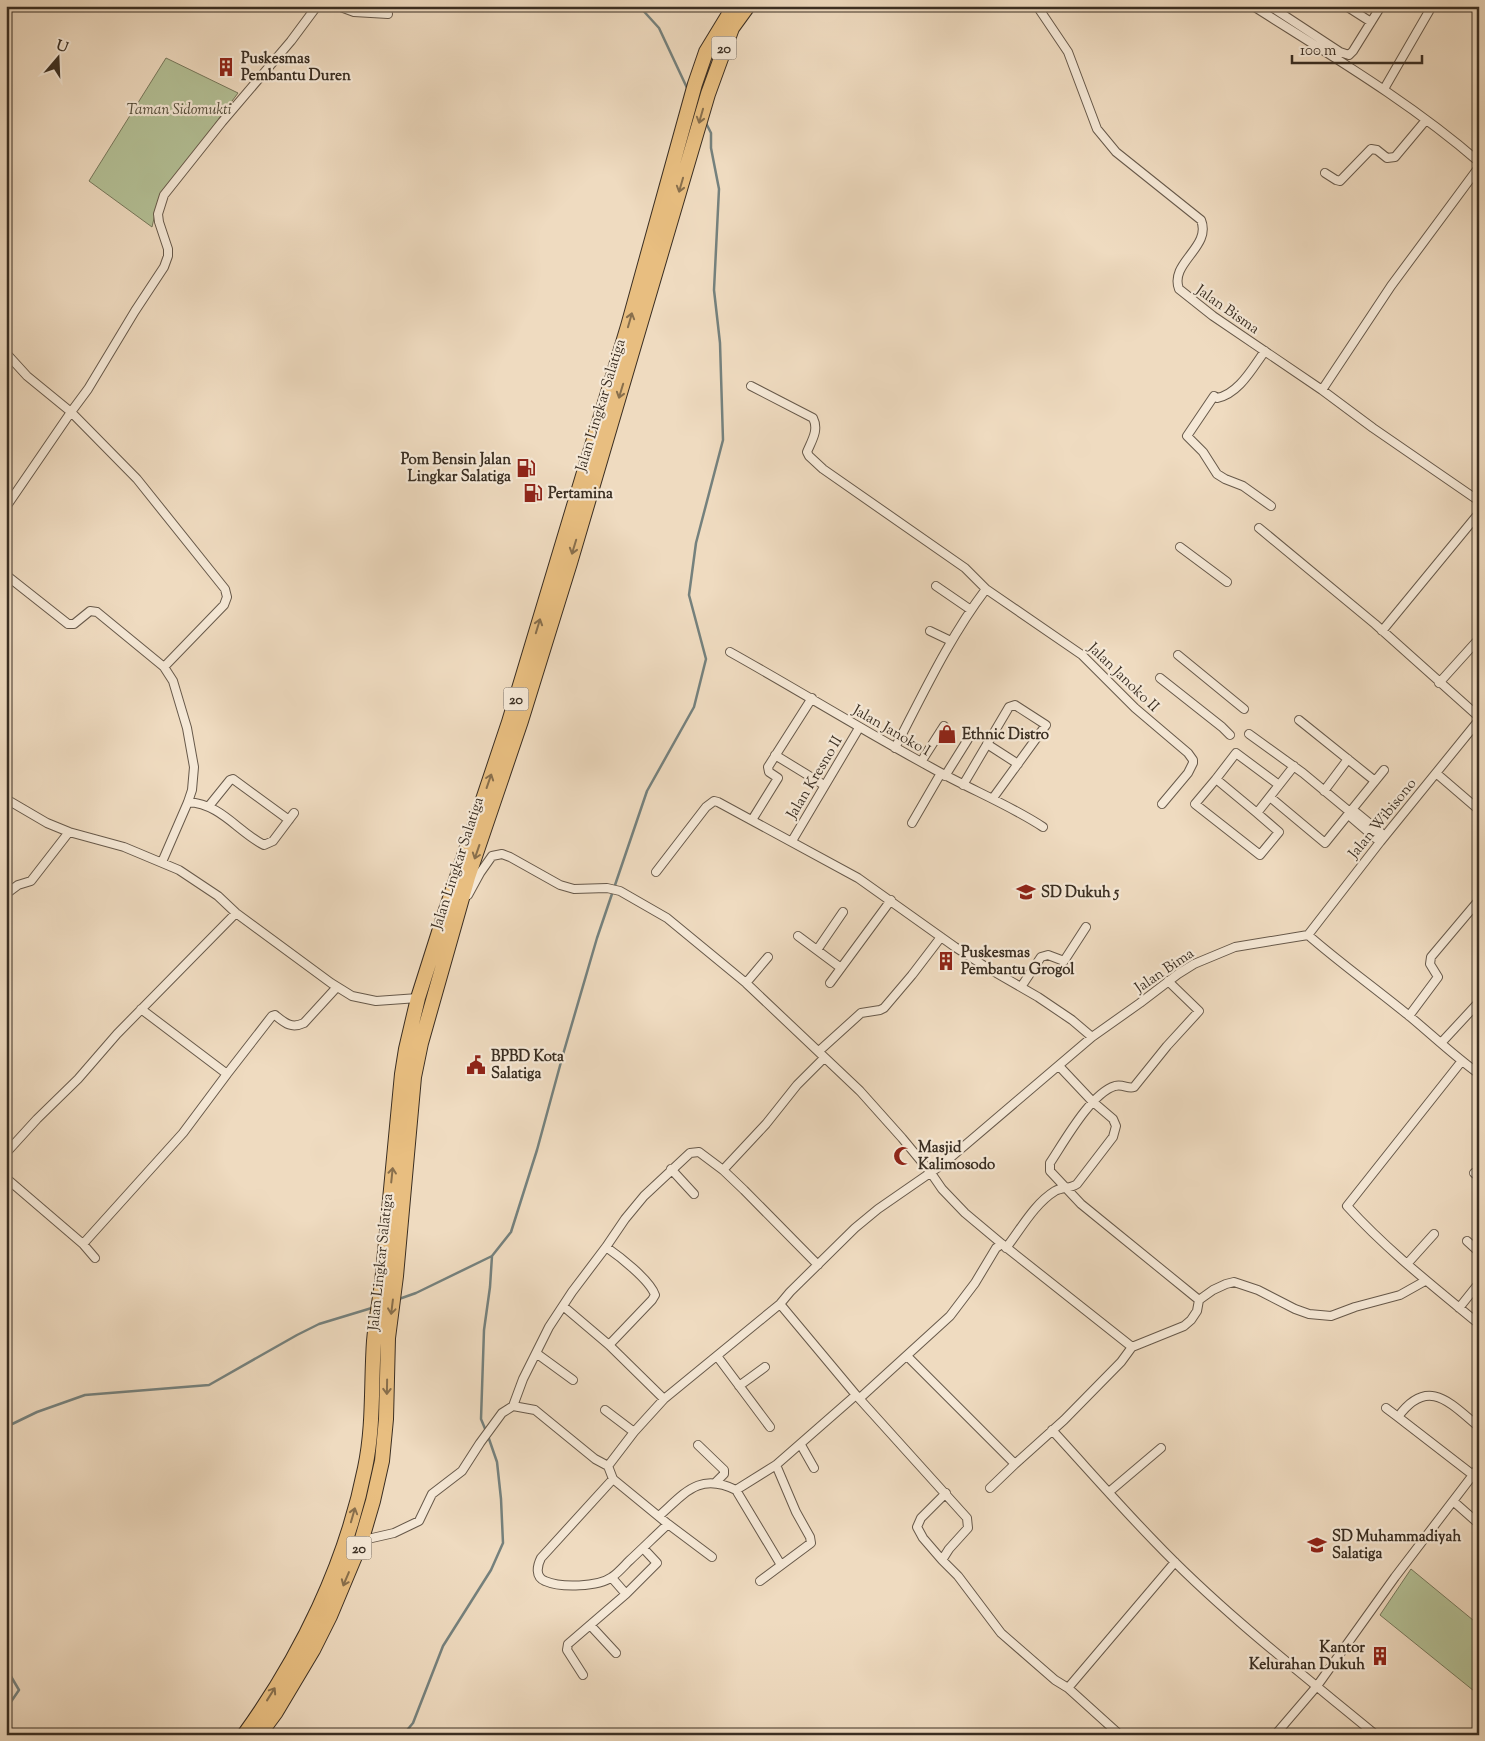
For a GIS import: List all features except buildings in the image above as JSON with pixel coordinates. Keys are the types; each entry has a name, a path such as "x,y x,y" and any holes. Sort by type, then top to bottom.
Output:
{"highway":[{"name":"Jalan Lingkar Salatiga","path":"244,1735 275,1689 314,1620 346,1538 365,1468 414,1077 436,965 628,326 695,84 706,52 734,6"},
{"name":"Jalan Lingkar Salatiga","path":"450,915 524,712 637,338 708,94 732,28 748,6"},
{"name":"Jalan Lingkar Salatiga","path":"389,1276 402,1074 418,998 436,965"},
{"name":"Jalan Lingkar Salatiga","path":"259,1735 276,1712 313,1650 361,1542 382,1461 386,1419 381,1340"}],"street":[{"path":"6,507 10,495 88,389 166,261 168,249 158,214 164,195 222,122 292,40 317,6"},
{"path":"338,6 354,12 388,14"},
{"name":"Jalan Bisma","path":"1037,6 1068,52 1101,136 1116,152 1201,220 1203,233 1199,244 1179,273 1177,285 1179,289 1213,316 1479,501"},
{"path":"1253,6 1384,89 1479,162"},
{"path":"1270,6 1349,55 1381,6"},
{"path":"1346,6 1371,22"},
{"path":"1384,89 1432,6"},
{"path":"1325,174 1340,181 1371,149 1378,150 1387,158 1395,157 1426,120"},
{"path":"1322,390 1391,286 1479,167"},
{"path":"1265,351 1239,384 1222,397 1217,398 1214,396 1187,436 1203,452 1217,474 1243,486 1271,506"},
{"path":"6,353 27,376 70,412 137,479 226,589 227,597 224,605 164,667"},
{"name":"Jalan Janoko II","path":"751,386 813,418 816,432 808,452 809,456 823,469 965,568 986,589 1082,655 1135,708 1191,756 1193,763 1191,769 1162,804"},
{"path":"1382,631 1479,513"},
{"path":"1259,528 1382,631 1479,718"},
{"path":"1180,547 1227,582"},
{"path":"6,575 68,624 74,624 90,611 97,612 164,667 172,681 179,700 191,748 194,780 188,802 162,862"},
{"path":"936,586 971,610"},
{"path":"895,748 951,641 986,589"},
{"path":"930,631 951,641"},
{"path":"1439,683 1478,642"},
{"name":"Jalan Janoko I","path":"730,652 812,698 859,728 943,774 993,798 1043,827"},
{"path":"1178,655 1244,709"},
{"path":"1160,678 1212,718 1230,735"},
{"path":"752,820 778,778 768,769 812,698"},
{"path":"963,784 1011,705 1015,705 1046,725 993,798"},
{"name":"Jalan Wibisono","path":"1308,935 1479,718"},
{"path":"1299,720 1375,781"},
{"path":"921,762 944,726"},
{"name":"Jalan Kresno II","path":"792,841 859,728"},
{"path":"1249,734 1294,766 1350,812 1352,818 1383,838"},
{"path":"912,823 970,736"},
{"path":"987,744 1018,764"},
{"path":"1216,780 1279,832 1260,855 1195,804 1236,753 1279,785"},
{"path":"775,755 824,785"},
{"path":"1324,791 1348,759"},
{"path":"1257,813 1294,766"},
{"path":"1270,797 1325,843 1384,770"},
{"path":"1436,773 1479,810"},
{"path":"209,806 230,780 233,779 288,820"},
{"path":"6,799 33,816 69,832 124,847 179,870 196,880 236,912 337,987 352,996 367,1000 387,1001 418,998"},
{"path":"188,802 214,808 252,838 264,845 273,841 294,813"},
{"path":"656,872 710,803 718,802 858,878 955,947 1061,1012 1092,1037"},
{"path":"6,894 18,885 31,881 69,832"},
{"path":"450,915 492,856 502,854 560,885 574,889 607,888 620,891 667,918 746,983 860,1091 881,1113 942,1189 965,1213 1132,1347"},
{"path":"830,983 891,900"},
{"path":"1409,1016 1438,977 1430,964 1431,957 1479,900"},
{"path":"6,1153 78,1079 117,1034 236,912"},
{"path":"817,950 843,912"},
{"path":"1021,987 1041,957 1048,955 1064,961 1086,928"},
{"path":"1308,935 1479,1074"},
{"name":"Jalan Bima","path":"608,1466 634,1432 664,1399 780,1304 790,1292 871,1214 931,1173 1092,1037 1194,964 1235,947 1279,938 1308,935"},
{"path":"798,936 841,968"},
{"path":"723,1170 766,1124 821,1055 861,1013 884,1008 941,937"},
{"path":"746,983 768,957"},
{"path":"1168,981 1199,1011 1132,1089 1122,1085 1116,1086 1092,1101 1050,1163 1050,1171 1081,1204 1200,1300"},
{"path":"83,1244 183,1133 272,1016 276,1015 287,1024 297,1026 304,1023 337,987"},
{"path":"1441,1043 1479,1002"},
{"path":"141,1009 227,1074"},
{"path":"1462,1062 1347,1204 1368,1229 1425,1281 1479,1324"},
{"path":"736,1490 776,1465 907,1356 959,1306 996,1248 1004,1246 1041,1202 1057,1190 1072,1187 1080,1180 1113,1137 1116,1126 1113,1119 1092,1101 1059,1066"},
{"path":"346,1538 361,1542 394,1532 419,1521 432,1494 462,1471 502,1413 513,1406 522,1379 550,1327 572,1292 625,1219 644,1196 686,1156 699,1152 723,1170 818,1265"},
{"path":"672,1170 694,1194"},
{"path":"6,1178 83,1244 95,1258"},
{"path":"1407,1264 1434,1234"},
{"path":"1467,1241 1479,1252"},
{"path":"606,1246 646,1282 655,1295 609,1345"},
{"path":"990,1488 1121,1362 1132,1347 1184,1326 1197,1311 1200,1300 1213,1290 1234,1282 1258,1290 1295,1309 1326,1317 1367,1304 1391,1299 1425,1281"},
{"path":"1460,1308 1479,1284"},
{"path":"780,1304 858,1397 964,1514 969,1522 966,1531 949,1549 942,1560"},
{"path":"563,1306 609,1345 664,1399"},
{"path":"536,1353 573,1380"},
{"path":"717,1356 770,1427"},
{"path":"907,1356 1015,1464"},
{"path":"739,1386 765,1367"},
{"path":"1398,1417 1410,1402 1420,1397 1435,1396 1448,1402 1479,1427"},
{"path":"513,1406 534,1410 595,1459 608,1466 613,1479 712,1557"},
{"path":"1275,1735 1317,1686 1395,1577 1477,1471 1386,1408"},
{"path":"605,1410 634,1432"},
{"path":"1052,1430 1155,1543 1175,1562 1238,1620 1376,1735"},
{"path":"698,1445 724,1470 724,1474 716,1482"},
{"path":"801,1445 814,1468"},
{"path":"1109,1492 1162,1448"},
{"path":"760,1581 811,1543 776,1465"},
{"path":"613,1479 565,1533 546,1551 538,1565 537,1572 543,1580 572,1585 599,1582 612,1578 668,1524"},
{"path":"659,1516 689,1490 706,1483 716,1482 736,1490 781,1565"},
{"path":"946,1493 921,1518 917,1527 923,1538 958,1576 1001,1633 1055,1680 1068,1688 1120,1735"},
{"path":"1453,1501 1479,1524"},
{"path":"583,1675 567,1647 570,1642 591,1626 657,1563 643,1548"},
{"path":"1068,1688 1175,1562"},
{"path":"612,1578 626,1594"},
{"path":"591,1626 616,1653"}],"green space":[{"name":"Taman Sidomukti","path":"166,58 238,93 158,201 152,227 89,181"},
{"path":"1411,1569 1479,1625 1479,1695 1380,1615"}],"waterway":[{"path":"639,6 659,28 688,90"},
{"path":"399,1299 416,1293 492,1256 511,1232 537,1150 597,938 647,791 694,707 706,659 689,595 696,543 723,440 720,343 714,290 719,189 711,148 711,133 705,121"},
{"path":"486,1431 481,1419 484,1330 492,1256"},
{"path":"6,1427 37,1412 85,1395 209,1385 319,1324 375,1307"},
{"path":"403,1735 413,1723 443,1646 491,1570 503,1543 497,1462 488,1436"},
{"path":"6,1668 19,1690 6,1709"}],"place":[{"name":"Puskesmas Pembantu Duren","path":"226,67"},
{"name":"Pom Bensin Jalan Lingkar Salatiga","path":"526,468"},
{"name":"Pertamina","path":"533,493"},
{"name":"Ethnic Distro","path":"947,734"},
{"name":"SD Dukuh 5","path":"1026,892"},
{"name":"Puskesmas Pembantu Grogol","path":"946,961"},
{"name":"BPBD Kota Salatiga","path":"476,1065"},
{"name":"Masjid Kalimosodo","path":"903,1156"},
{"name":"SD Muhammadiyah Salatiga","path":"1317,1545"},
{"name":"Kantor Kelurahan Dukuh","path":"1380,1656"}]}
